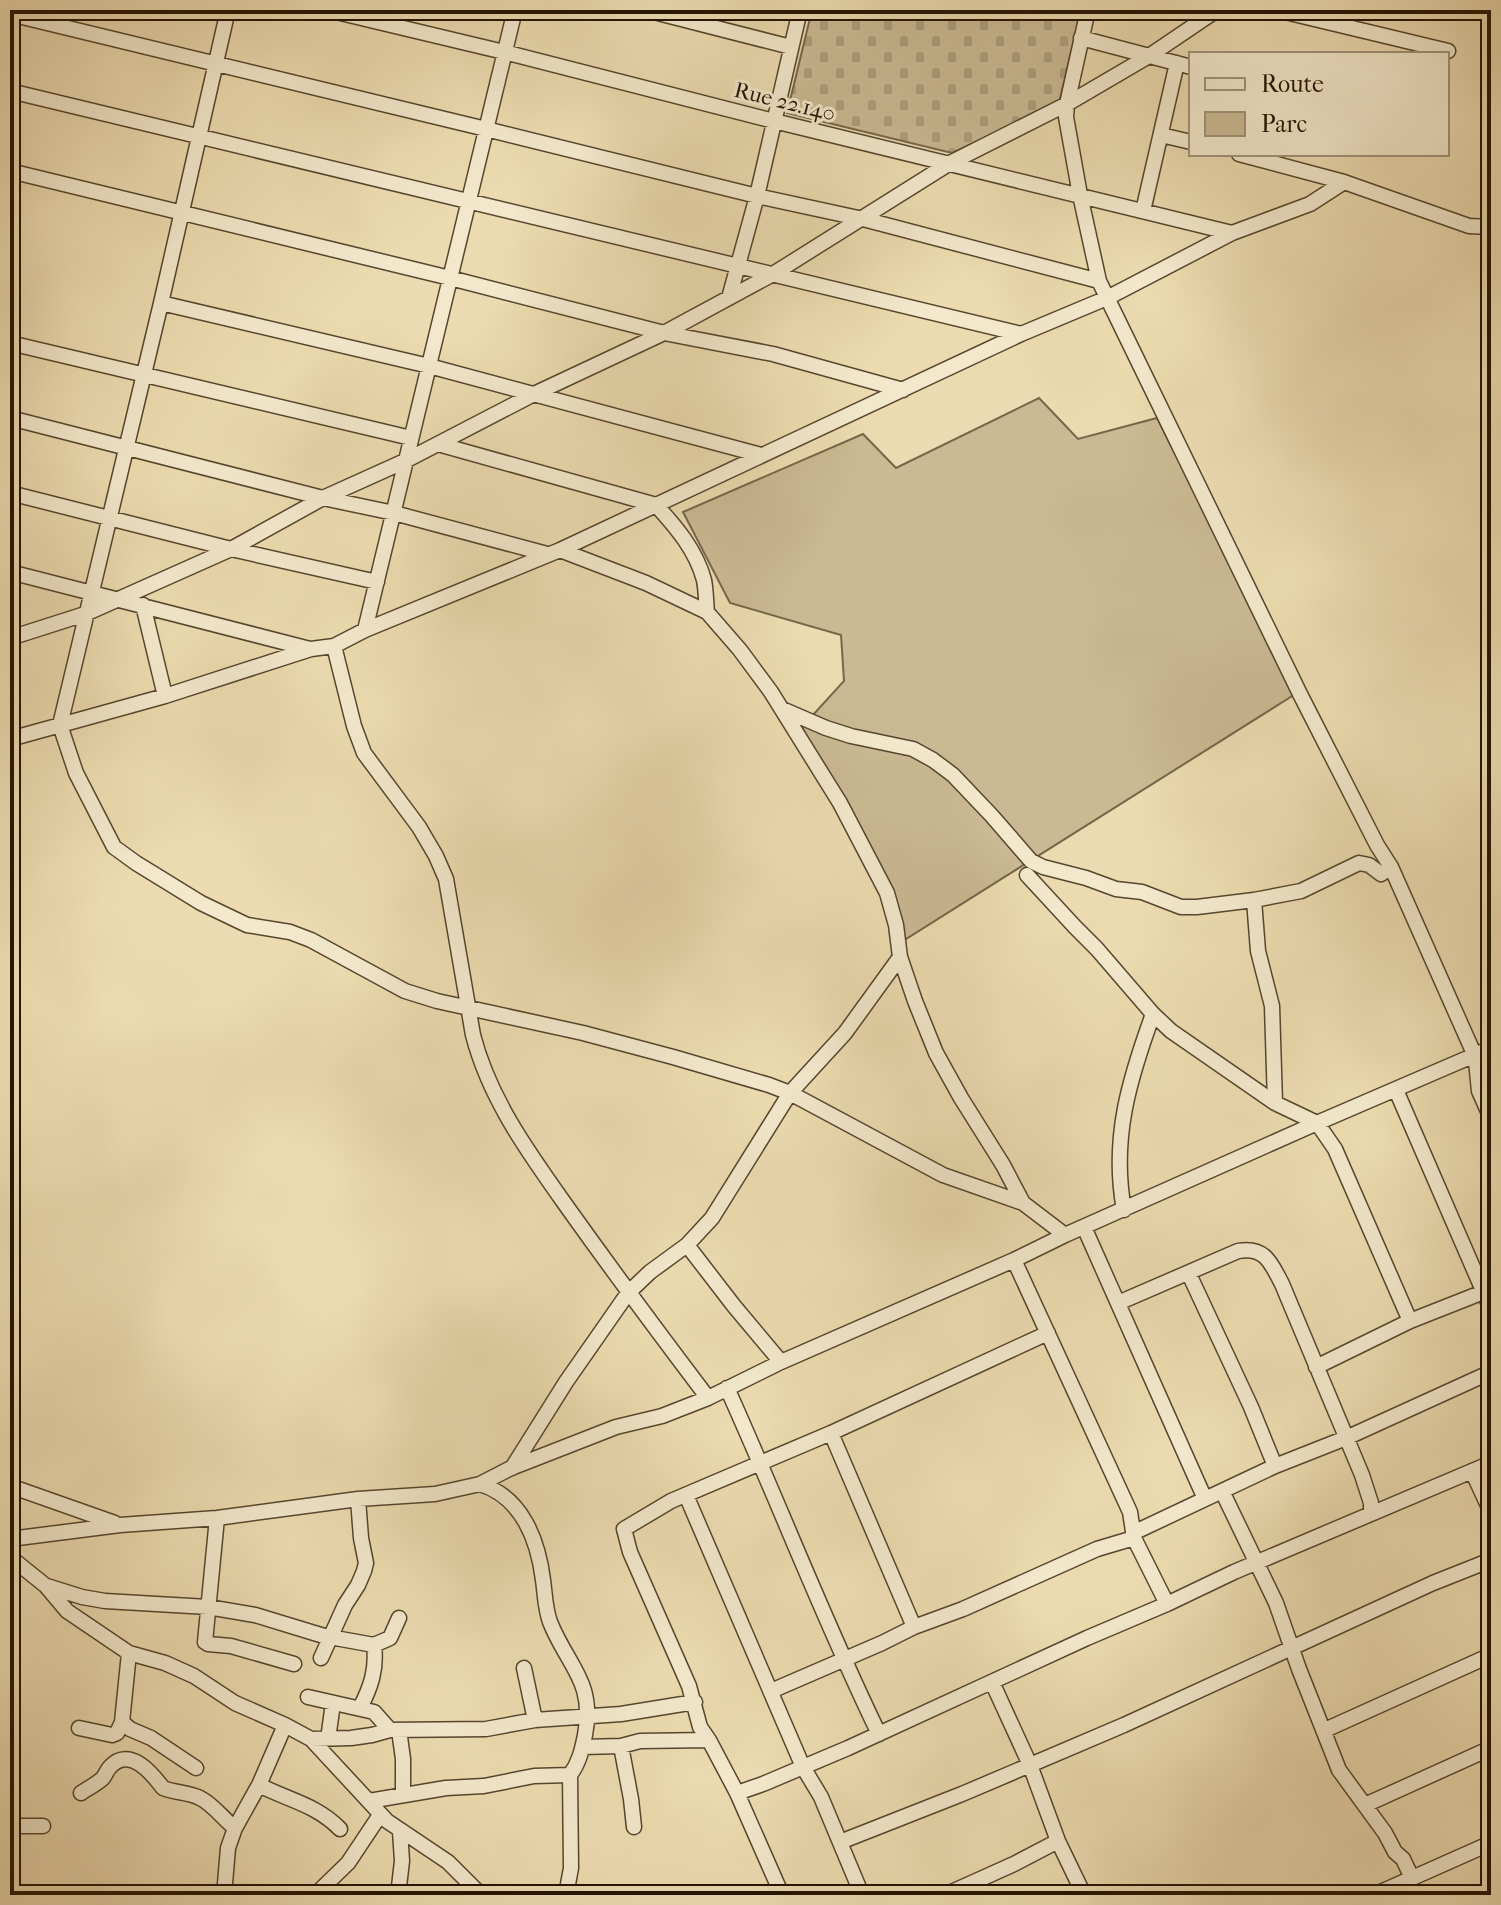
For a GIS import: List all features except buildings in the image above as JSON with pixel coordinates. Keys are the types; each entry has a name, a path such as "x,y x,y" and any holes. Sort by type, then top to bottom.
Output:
{"street":[{"path":"228,10 60,725 76,773 114,847 201,903 247,925 290,932 311,940 405,991 583,1033 790,1093 943,1175 1023,1203 1065,1235"},
{"name":"Rue 22.140","path":"328,10 1232,233"},
{"path":"365,630 515,10"},
{"path":"646,10 791,47"},
{"path":"729,298 757,196 800,10"},
{"path":"1088,10 1066,117 1099,281 1300,694 1391,867 1475,1056 1491,1079"},
{"path":"10,638 85,614 231,549 323,498 405,461 534,394 664,333 773,274 950,163 1067,104 1149,56 1217,10"},
{"path":"1277,10 1448,51"},
{"path":"10,14 757,196 863,219 1099,281"},
{"path":"1081,38 1184,65 1161,135 1143,211"},
{"path":"10,91 1021,334"},
{"path":"1161,135 1189,142"},
{"path":"1246,156 1344,182 1469,226 1491,227"},
{"path":"10,171 664,333 750,349 903,390"},
{"path":"10,739 165,696 311,649 334,646 365,630 554,552 1021,334 1107,298 1232,233 1310,204 1344,182"},
{"path":"161,303 429,366 761,455"},
{"path":"10,343 411,438"},
{"path":"10,418 323,498 554,552 646,583 707,612 740,650 782,709 840,803 887,893 896,925 900,957 936,1053 1023,1203"},
{"path":"438,444 656,505 695,556 704,582 707,612"},
{"path":"10,493 377,582"},
{"path":"10,572 311,649"},
{"path":"143,605 165,696"},
{"path":"334,646 364,753 419,827 446,879 468,1007 479,1057 490,1086 527,1149 628,1293 708,1398"},
{"path":"782,709 851,736 913,749 933,760 953,775 1031,861 1043,867 1116,889 1142,892 1181,907 1254,900 1301,891 1353,865 1364,863 1381,874 1391,867"},
{"path":"1027,875 1106,958 1153,1014 1178,1037 1275,1103 1317,1123 1335,1149 1410,1321"},
{"path":"1254,900 1258,951 1272,1006 1275,1103"},
{"path":"511,1468 628,1293 650,1272 687,1245 712,1218 790,1093 845,1033 900,957"},
{"path":"1124,1210 1119,1164 1121,1125 1139,1052 1153,1014"},
{"path":"10,1539 120,1525 217,1518 358,1499 435,1494 480,1484 511,1468 616,1427 662,1416 708,1398 781,1362 1065,1235 1491,1048"},
{"path":"1475,1056 1479,1091 1491,1118"},
{"path":"1396,1090 1488,1291 1491,1309"},
{"path":"1084,1227 1205,1499"},
{"path":"687,1245 781,1362"},
{"path":"1118,1303 1238,1251 1259,1251 1282,1284 1362,1475 1371,1503 1371,1514"},
{"path":"1014,1260 1130,1512 1134,1535 1167,1604"},
{"path":"1189,1274 1275,1466"},
{"path":"1316,1367 1410,1321 1488,1291"},
{"path":"782,1895 737,1793 700,1727 695,1702 681,1665 630,1552 624,1529 660,1506 831,1433 1048,1333"},
{"path":"771,1691 1134,1535 1275,1466 1346,1438 1491,1372"},
{"path":"727,1388 879,1734"},
{"path":"831,1433 914,1627"},
{"path":"737,1793 879,1734 1257,1562 1491,1463"},
{"path":"1472,1471 1491,1512"},
{"path":"480,1484 495,1489 506,1498 520,1513 536,1541 549,1621 584,1688 588,1715 583,1747 570,1775 571,1868 566,1895"},
{"path":"10,1486 120,1525"},
{"path":"1222,1491 1276,1603 1339,1770 1385,1833 1395,1852 1403,1859 1412,1878"},
{"path":"686,1495 803,1767 821,1797 862,1895"},
{"path":"321,1658 366,1563 358,1499"},
{"path":"217,1518 206,1643 231,1646 294,1664"},
{"path":"10,1557 46,1586 67,1611 129,1653 165,1663 194,1676 235,1703 311,1739 380,1815 448,1862 481,1895"},
{"path":"840,1842 1124,1725 1433,1583 1491,1560"},
{"path":"46,1586 105,1601 208,1607 255,1615 331,1638 374,1645 390,1638 399,1618"},
{"path":"360,1708 374,1675 374,1645"},
{"path":"79,1728 115,1735 122,1722 129,1653"},
{"path":"1325,1730 1491,1655"},
{"path":"524,1668 535,1720"},
{"path":"992,1682 1030,1765 1058,1841 1084,1895"},
{"path":"308,1697 374,1712 394,1730 403,1759 403,1795"},
{"path":"311,1739 361,1737 394,1730 486,1729 535,1720 621,1714 695,1702"},
{"path":"328,1739 333,1703"},
{"path":"122,1722 196,1768"},
{"path":"224,1895 228,1848 235,1828 259,1785 285,1725"},
{"path":"583,1747 621,1746 640,1741 709,1740"},
{"path":"621,1746 634,1827"},
{"path":"1365,1805 1491,1748"},
{"path":"81,1793 106,1776 113,1764 127,1758 133,1759 163,1788 204,1800 235,1828"},
{"path":"369,1801 446,1788 493,1785 534,1776 570,1775"},
{"path":"259,1785 315,1809 340,1829"},
{"path":"315,1895 348,1863 380,1815"},
{"path":"10,1826 43,1826"},
{"path":"398,1895 402,1861 400,1831"},
{"path":"945,1895 1058,1841"},
{"path":"1374,1895 1490,1849"}],"green space":[{"path":"812,10 1081,10 1059,103 952,153 787,113"},
{"path":"1039,398 1078,439 1157,418 1297,693 906,939 802,727 844,681 841,635 730,603 683,512 863,434 896,468"}]}
